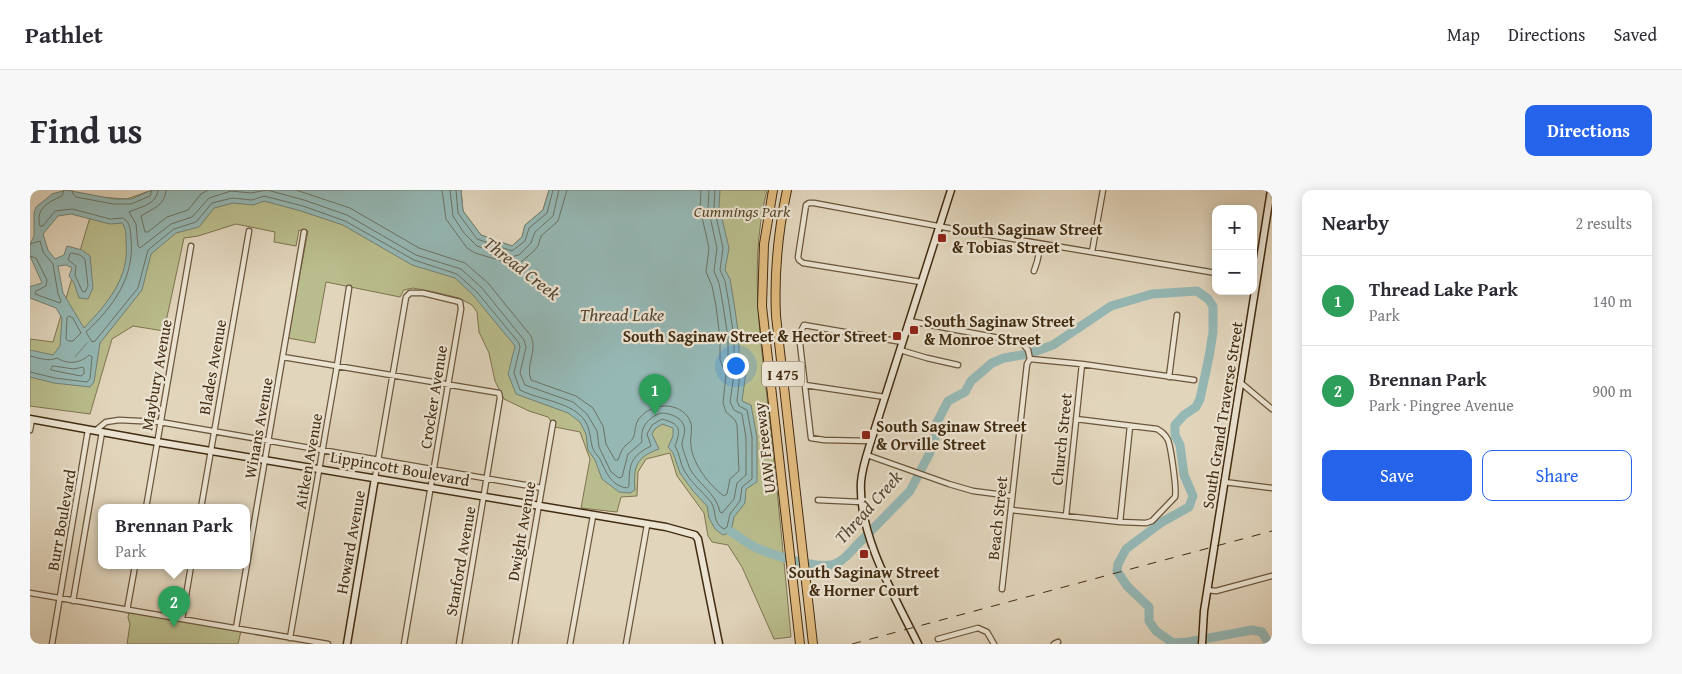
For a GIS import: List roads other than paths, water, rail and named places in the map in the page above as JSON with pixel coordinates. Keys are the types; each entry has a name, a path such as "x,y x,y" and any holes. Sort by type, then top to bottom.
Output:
{"highway":[{"name":"UAW Freeway","path":"774,190 764,244 762,296 800,644"},
{"name":"UAW Freeway","path":"787,190 778,243 775,277 776,308 813,644"}],"street":[{"path":"918,644 871,544 865,526 861,502 861,480 871,440 951,190"},
{"path":"1092,252 1102,190"},
{"name":"South Grand Traverse Street","path":"1257,269 1271,190"},
{"path":"921,282 803,263 799,260 799,247 806,205 814,203 1212,272"},
{"name":"Blades Avenue","path":"202,504 248,231"},
{"name":"Winans Avenue","path":"250,547 304,232"},
{"path":"1034,270 1038,262 1041,244"},
{"name":"Maybury Avenue","path":"147,504 190,246"},
{"name":"Aitken Avenue","path":"290,638 349,288"},
{"name":"Crocker Avenue","path":"404,644 461,308 460,302 424,293 410,292 406,297"},
{"name":"South Grand Traverse Street","path":"1202,644 1202,626 1207,590 1241,383 1253,295"},
{"name":"Howard Avenue","path":"347,644 406,297"},
{"path":"1169,377 1177,315"},
{"name":"Beach Street","path":"909,321 1021,342 1028,350 1030,359 1027,364 1002,589"},
{"path":"871,440 824,440 811,438 799,334 804,325 902,342"},
{"path":"900,350 958,365"},
{"path":"283,357 448,385"},
{"path":"1030,359 1082,364 1194,380"},
{"name":"Church Street","path":"1066,516 1082,364"},
{"path":"1241,383 1272,409"},
{"name":"Stanford Avenue","path":"448,385 499,393 500,398 459,644"},
{"path":"805,385 885,397"},
{"path":"30,430 31,419"},
{"name":"Lippincott Boulevard","path":"31,419 683,531 695,535 698,540 719,644"},
{"path":"1011,510 1146,523 1152,521 1175,497 1168,442 1165,436 1157,429 1076,419"},
{"name":"Lippincott Boulevard","path":"91,430 106,422 120,420 160,422 542,488"},
{"name":"Dwight Avenue","path":"515,644 553,423"},
{"path":"1120,522 1130,426"},
{"name":"Burr Boulevard","path":"52,644 91,430"},
{"name":"Burr Boulevard","path":"73,601 102,432"},
{"path":"867,454 973,491 1012,496"},
{"path":"1224,482 1272,488"},
{"path":"818,500 861,502"},
{"path":"570,644 593,516"},
{"path":"626,644 647,524"},
{"path":"127,610 134,569"},
{"path":"182,619 190,569"},
{"name":"Winans Avenue","path":"236,628 246,569"},
{"path":"1207,590 1214,591 1272,576"},
{"path":"30,593 328,644"},
{"path":"938,639 975,629 982,629 988,634 994,644"}],"water":[{"name":"Thread Lake","path":"66,190 114,199 132,199 152,190 461,190 463,211 481,235 512,246 522,237 525,225 543,210 549,190 720,190 719,206 729,248 725,270 730,279 734,303 739,338 739,356 746,372 742,401 751,405 757,437 757,482 746,489 745,503 734,517 731,532 723,535 715,529 709,518 707,506 680,473 673,453 668,447 673,436 673,428 662,424 652,434 659,449 645,456 638,464 635,475 635,490 630,493 619,492 602,479 595,460 588,450 586,434 580,422 568,413 516,394 508,374 515,346 473,295 455,278 412,265 343,225 264,201 253,205 233,203 214,208 199,227 176,233 151,254 142,290 100,343 94,382 90,387 54,383 30,377 30,350 53,355 60,346 62,318 56,308 30,298 30,286 42,283 30,256 30,244 34,236 34,213 36,207 52,194","holes":["71,214 110,224 122,223 124,227 126,234 124,267 115,289 84,328 63,293 58,266 66,265 72,268 69,276 74,283 79,298 88,299 93,288 90,256 82,250 67,246 64,255 55,259 48,250 43,234 58,216"]}],"waterway":[{"name":"Thread Creek","path":"731,532 758,549 779,556 813,564 831,565 838,563 910,491 935,443 935,426 948,401 965,392 971,381 992,363 1004,358 1028,354 1053,345 1111,306 1152,294 1197,291 1208,299 1213,306 1213,332 1209,357 1200,399 1196,407 1184,415 1175,425 1175,435 1180,445 1184,475 1193,496 1189,507 1162,522 1126,549 1118,564 1117,571 1127,586 1149,607 1149,621 1156,631 1173,643 1252,630 1262,632 1269,644"},
{"name":"Thread Creek","path":"75,357 87,343"}],"railway":[{"path":"852,644 1272,531"}],"place":[{"name":"South Saginaw Street & Tobias Street","path":"942,238"},
{"name":"South Saginaw Street & Monroe Street","path":"914,330"},
{"name":"South Saginaw Street & Hector Street","path":"897,336"},
{"name":"Thread Lake Park","path":"655,415"},
{"name":"South Saginaw Street & Orville Street","path":"866,435"},
{"name":"South Saginaw Street & Horner Court","path":"864,554"},
{"name":"Brennan Park","path":"174,627"}],"park label":[{"name":"Cummings Park","path":"742,211"}]}
